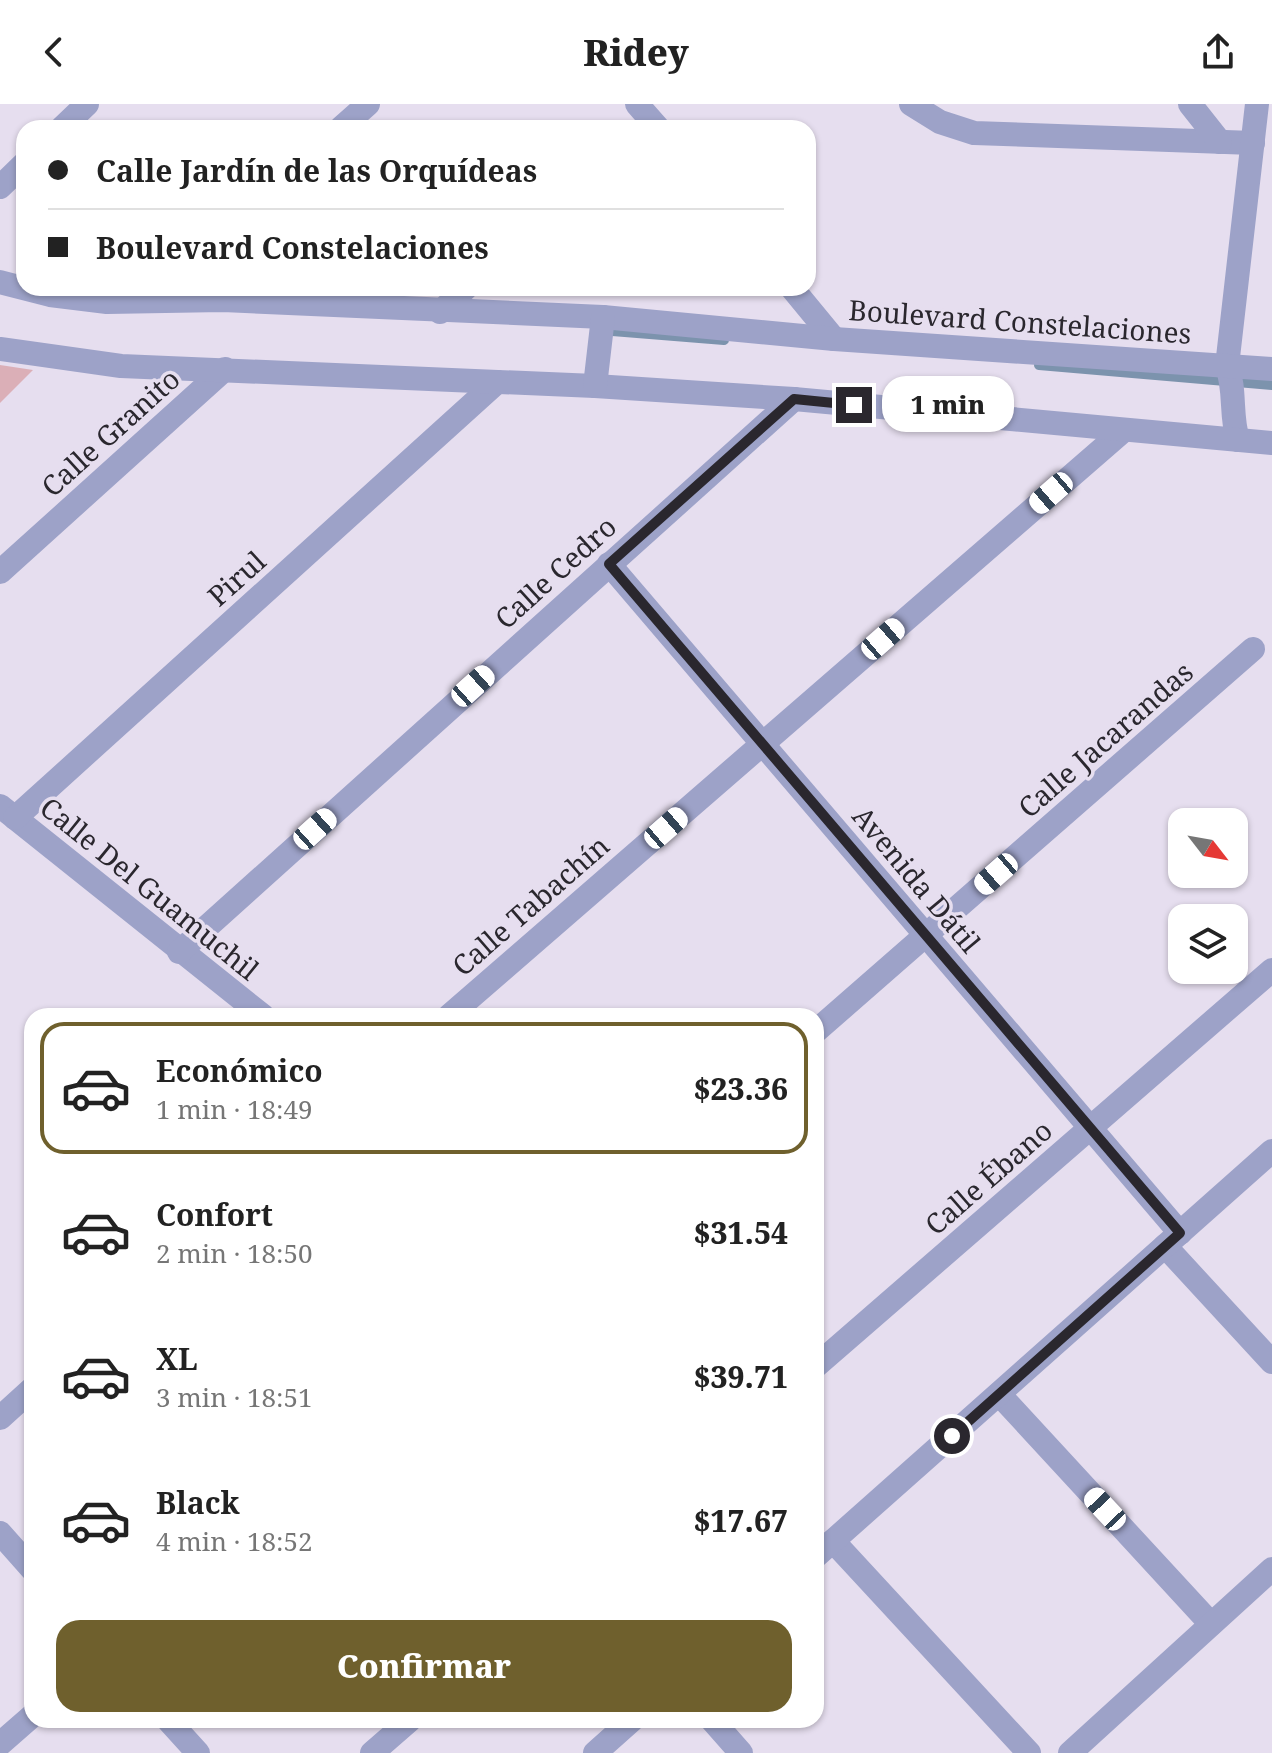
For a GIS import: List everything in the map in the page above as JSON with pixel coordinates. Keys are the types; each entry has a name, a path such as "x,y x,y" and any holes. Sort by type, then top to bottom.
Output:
{"street":[{"path":"70,120 87,104"},
{"path":"350,120 368,104"},
{"path":"911,104 940,122 974,133 1253,143"},
{"path":"1190,104 1220,142"},
{"path":"1235,430 1230,372 1257,104"},
{"path":"0,187 16,172"},
{"name":"Boulevard Constelaciones","path":"58,296 107,302 150,296"},
{"name":"Boulevard Constelaciones","path":"170,296 440,312 603,317 1230,372 1272,369"},
{"path":"440,312 457,296"},
{"path":"799,296 834,339"},
{"path":"595,386 603,317"},
{"path":"0,349 121,366 595,386 794,399 1123,431 1235,430 1272,443"},
{"name":"Calle Granito","path":"0,572 225,369"},
{"name":"Pirul","path":"8,812 497,382"},
{"name":"Calle Cedro","path":"179,952 794,399"},
{"name":"Calle Tabachín","path":"458,1008 1123,431"},
{"name":"Avenida Dátil","path":"609,564 1090,1128 1172,1240 1272,1362"},
{"name":"Calle Jacarandas","path":"824,1024 1253,649"},
{"name":"Calle Del Guamuchil","path":"8,812 252,1008"},
{"name":"Calle Ébano","path":"824,1359 1272,970"},
{"path":"824,1544 999,1394 1272,1151"},
{"path":"999,1394 1211,1624"},
{"path":"0,1418 24,1396"},
{"path":"0,1533 24,1560"},
{"path":"824,1548 1029,1753"},
{"path":"1070,1753 1272,1569"},
{"path":"0,1744 24,1723"},
{"path":"175,1728 198,1753"},
{"path":"372,1753 401,1728"},
{"path":"595,1753 623,1728"},
{"path":"719,1728 741,1753"}],"shaded area":[{"path":"0,365 33,370 0,403"}],"waterway":[{"path":"600,330 724,340"},
{"path":"1039,365 1272,385"}],"route":[{"path":"854,405 794,399 609,564 1180,1233 952,1436"}]}
